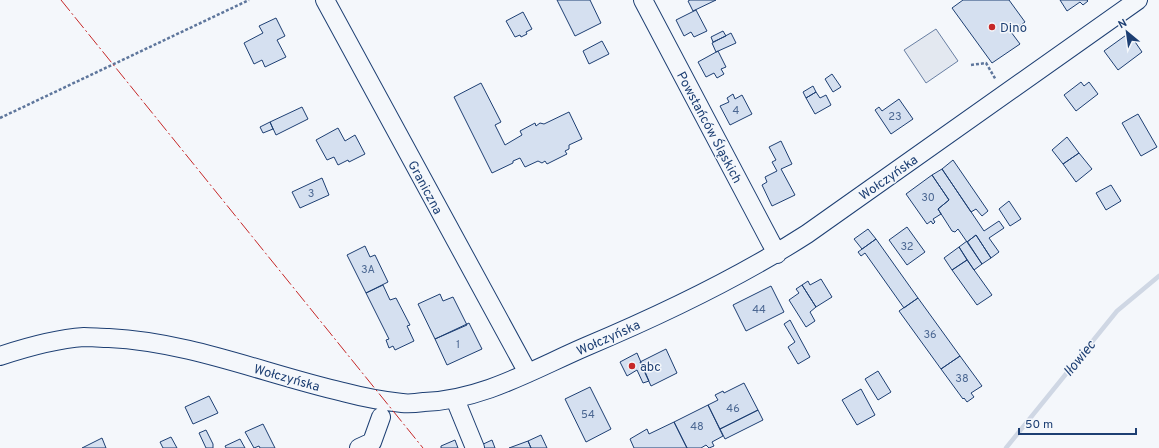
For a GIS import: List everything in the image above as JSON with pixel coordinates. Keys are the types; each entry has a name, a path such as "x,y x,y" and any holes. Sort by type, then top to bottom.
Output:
{"street":[{"name":"Graniczna","path":"325,0 528,373"},
{"name":"Powstańców Śląskich","path":"643,0 777,254"},
{"name":"Wołczyńska","path":"0,356 47,343 84,337 126,339 153,342 185,349 315,385 404,404 455,399 497,386 605,339 738,276 777,254 1138,0"},
{"path":"455,399 475,448"},
{"path":"359,448 372,442 381,417"}],"path":[{"path":"0,118 249,0"},
{"path":"971,65 986,63 997,80 992,83"}],"shaded area":[{"path":"936,29 958,61 926,83 904,50"}],"building":[{"path":"557,0 590,0 601,23 575,36"},
{"path":"716,0 693,11 688,1"},
{"name":"Dino","path":"963,0 1009,0 1025,22 1011,32 1020,44 992,63 952,8"},
{"path":"1060,0 1088,1 1083,5 1080,2 1067,11"},
{"path":"696,10 707,31 694,37 691,32 684,36 676,20"},
{"path":"523,12 532,29 521,37 520,35 515,37 506,21"},
{"path":"276,18 285,36 277,40 286,57 265,67 262,60 254,64 244,43 263,33 259,26"},
{"path":"723,31 726,36 713,42 711,37"},
{"path":"731,33 736,43 716,52 712,43"},
{"path":"1129,33 1142,52 1118,70 1104,51"},
{"path":"602,41 609,54 589,64 583,51"},
{"path":"718,51 726,67 721,69 724,74 717,78 714,73 706,77 698,62"},
{"path":"832,74 841,87 833,92 825,79"},
{"path":"1081,82 1084,86 1089,82 1098,94 1076,111 1064,95"},
{"path":"481,83 501,122 495,125 505,145 522,135 520,131 535,123 536,126 540,123 544,124 569,112 582,139 569,145 569,149 565,151 567,154 547,164 545,161 542,163 538,161 525,167 520,158 492,173 454,97"},
{"path":"813,86 816,92 806,98 803,92"},
{"path":"816,92 820,98 826,95 831,105 815,114 806,98"},
{"path":"733,94 735,99 742,95 752,114 730,125 720,106 729,102 727,98"},
{"path":"899,99 913,119 891,134 875,110 879,107 882,111"},
{"path":"302,107 308,119 276,135 270,122"},
{"path":"1138,114 1157,147 1141,156 1122,123"},
{"path":"270,122 273,129 263,133 260,127"},
{"path":"338,128 345,141 355,135 365,154 349,162 348,160 338,165 334,157 327,160 316,140"},
{"path":"1067,137 1079,153 1063,164 1052,150"},
{"path":"781,141 792,164 781,169 795,195 772,206 762,185 767,182 765,177 777,171 772,162 776,160 769,147"},
{"path":"1079,153 1092,169 1076,182 1063,164"},
{"path":"953,160 988,211 982,216 976,209 971,212 942,169"},
{"path":"942,169 984,231 999,221 1004,228 989,238 999,252 991,258 976,235 967,242 958,229 955,232 952,231 938,209 949,200 932,175"},
{"path":"932,175 949,200 938,209 941,214 933,219 935,222 933,224 931,221 927,224 906,194"},
{"path":"322,178 329,195 300,208 292,192"},
{"path":"1111,185 1121,201 1106,210 1096,193"},
{"path":"1009,201 1021,219 1010,226 999,209"},
{"path":"907,227 925,252 907,265 889,240"},
{"path":"868,229 876,239 862,249 854,239"},
{"path":"976,235 991,258 982,264 967,242"},
{"path":"876,239 918,298 904,308 865,253 861,256 858,252"},
{"path":"967,241 982,264 974,270 959,247"},
{"path":"365,246 370,257 375,255 388,282 366,293 347,255"},
{"path":"959,247 967,260 952,270 944,258"},
{"path":"967,260 992,295 977,305 952,270"},
{"path":"821,279 832,297 816,307 802,285 808,281 810,285"},
{"path":"383,285 390,300 396,298 410,325 407,326 414,341 395,350 393,346 389,348 386,340 389,339 366,293"},
{"path":"802,285 816,307 810,312 815,321 806,327 789,300 799,293 796,289"},
{"path":"771,286 784,312 746,331 733,305"},
{"path":"440,294 443,301 453,297 467,325 435,339 418,304"},
{"path":"918,298 960,356 941,369 899,311"},
{"path":"790,320 810,357 798,364 788,347 795,342 784,324"},
{"path":"469,323 482,349 447,365 435,339"},
{"path":"666,349 677,373 651,386 640,362"},
{"name":"abc","path":"637,353 649,381 643,383 637,370 627,376 620,362"},
{"path":"960,356 982,386 971,393 974,397 967,402 964,398 963,399 941,369"},
{"path":"878,371 891,392 878,400 865,379"},
{"path":"744,383 758,410 720,429 708,405 718,400 715,395 723,391 724,393"},
{"path":"590,387 611,429 586,442 565,399"},
{"path":"861,389 875,415 857,425 842,400"},
{"path":"209,396 218,413 193,424 185,407"},
{"path":"708,405 723,436 712,442 714,446 709,448 706,445 701,448 687,448 674,422"},
{"path":"758,410 763,420 725,439 720,429"},
{"path":"674,422 687,448 634,448 630,439 647,429 649,434"},
{"path":"263,424 275,448 260,448 259,446 254,448 245,432"},
{"path":"206,430 213,444 213,448 206,448 199,433"},
{"path":"541,435 547,448 531,448 528,441"},
{"path":"171,437 177,448 163,448 160,442"},
{"path":"102,438 106,448 82,448"},
{"path":"240,439 245,448 226,448 225,446"},
{"path":"455,440 458,448 441,448 441,446"},
{"path":"492,440 495,448 480,448 479,446"},
{"path":"528,441 531,448 509,448"}],"waterway":[{"name":"Iłowiec","path":"1006,448 1117,311 1159,276"}],"power":[{"path":"61,0 423,448"}],"place":[{"name":"Dino","path":"992,27"},
{"name":"abc","path":"632,366"}]}
